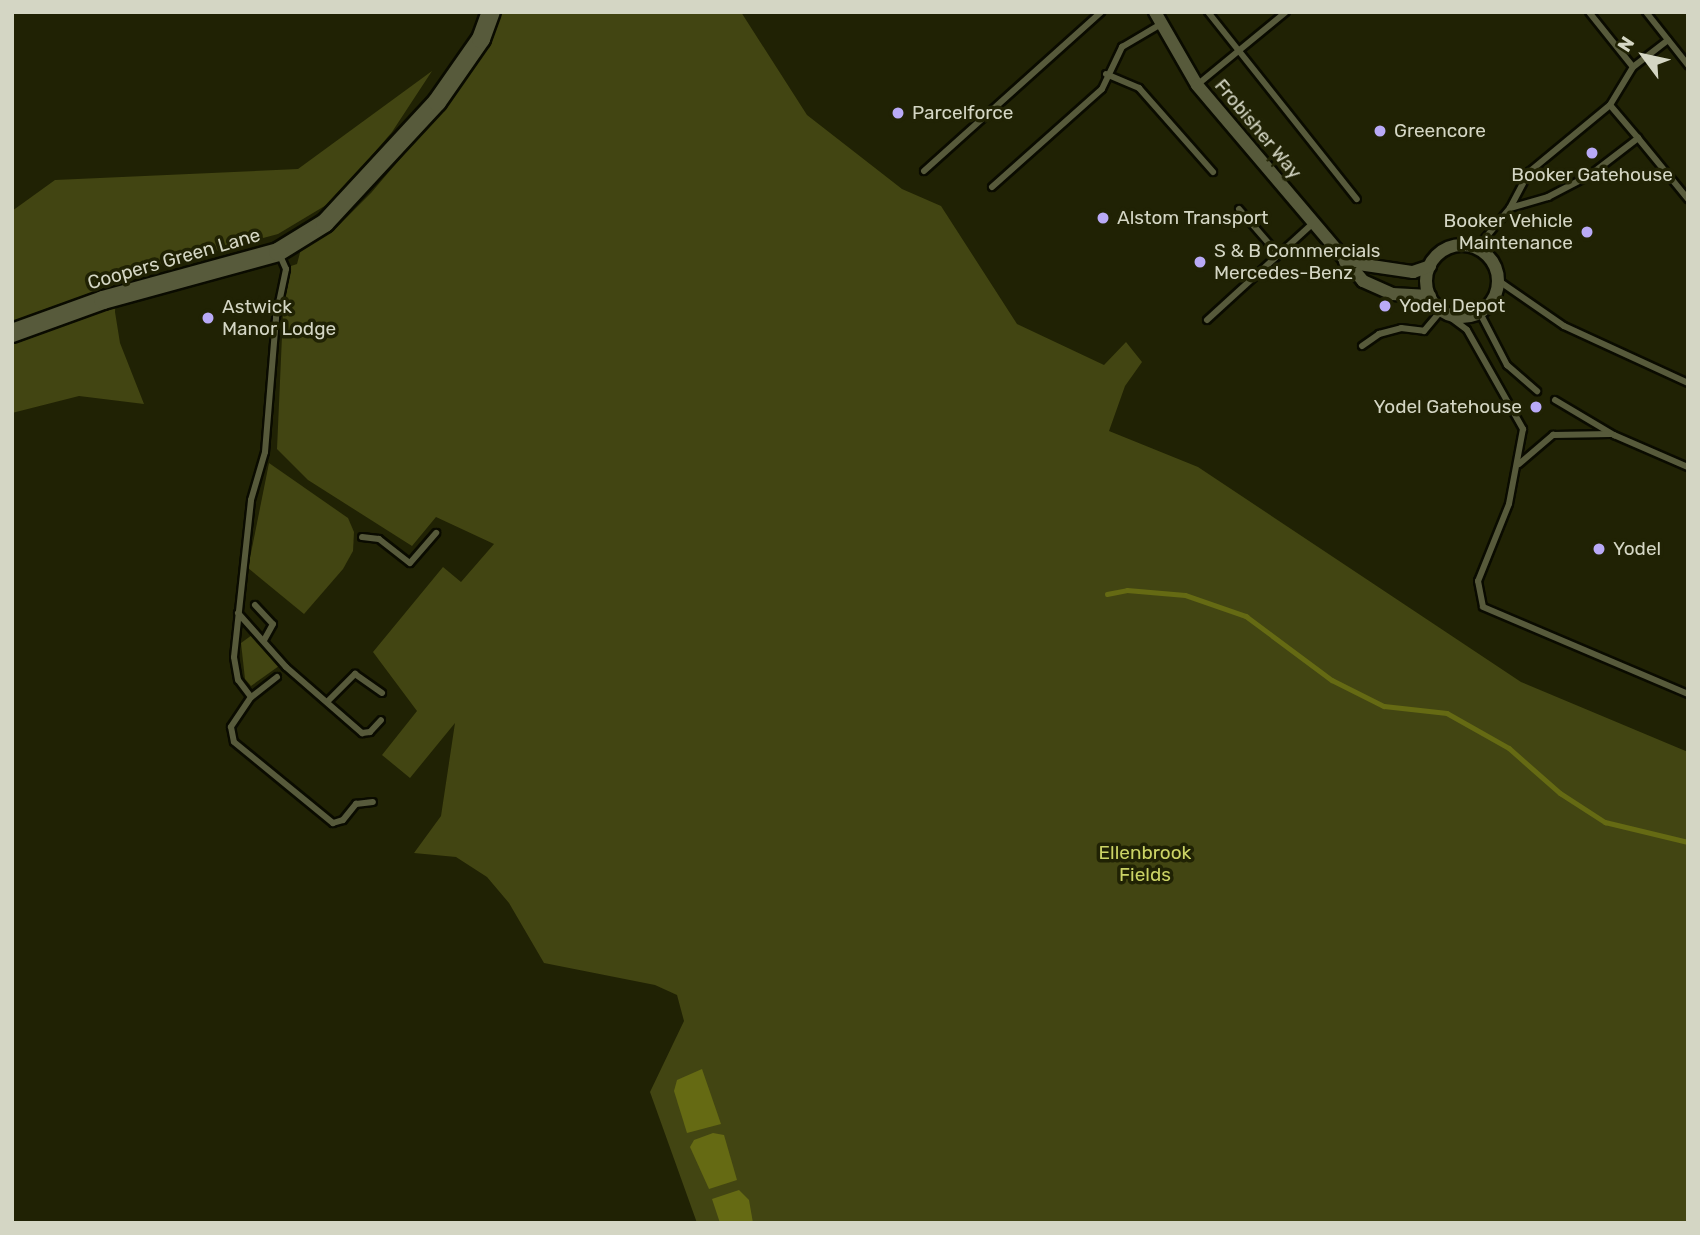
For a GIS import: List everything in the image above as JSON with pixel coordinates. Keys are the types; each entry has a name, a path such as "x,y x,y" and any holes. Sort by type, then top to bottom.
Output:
{"street":[{"name":"Coopers Green Lane","path":"12,333 103,299 278,252 325,223 373,176 437,103 481,39 491,12"},
{"name":"Frobisher Way","path":"1158,18 1196,85 1363,281 1392,294 1430,296"},
{"path":"1345,262 1413,272 1430,266 1447,248 1471,244 1492,260 1499,281 1496,294 1480,313 1468,317 1443,312 1430,296 1430,266"}],"lane":[{"path":"924,171 1101,12"},
{"path":"1208,12 1357,199"},
{"path":"1196,85 1286,12"},
{"path":"1589,12 1633,67"},
{"path":"1646,12 1688,65"},
{"path":"992,187 1102,89 1106,74 1122,47 1158,18"},
{"path":"1477,248 1510,208 1529,172 1610,105 1633,67 1668,40"},
{"path":"1106,74 1139,88 1213,172"},
{"path":"1610,105 1688,199"},
{"path":"1510,208 1548,197 1590,175 1638,138"},
{"path":"1239,209 1278,254"},
{"path":"1207,320 1312,224"},
{"path":"251,697 238,680 234,657 251,500 265,452 276,317 286,269 278,252"},
{"path":"1499,281 1564,326 1688,383"},
{"path":"1362,346 1379,334 1401,328 1424,331 1443,312 1466,331 1523,429 1519,464 1509,504 1478,581 1483,607 1688,694"},
{"path":"1480,313 1507,365 1537,391"},
{"path":"1555,400 1614,435 1688,467"},
{"path":"1519,464 1553,435 1614,435"},
{"path":"362,537 379,539 410,563 436,533"},
{"path":"255,605 273,624 264,640"},
{"path":"238,613 286,667 367,734 381,720"},
{"path":"327,702 355,674 382,693"},
{"path":"277,677 251,697 231,727 234,742 333,822 342,820 356,804 373,802"}],"green space":[{"name":"Ellenbrook Fields","path":"503,12 741,12 807,115 902,189 941,206 1017,324 1104,365 1126,342 1142,362 1125,386 1109,431 1198,467 1521,682 1688,752 1688,1223 697,1223 650,1092 684,1021 677,995 655,985 544,963 509,903 487,877 456,857 414,853 441,816 455,723 410,778 382,755 417,711 373,652 443,567 461,582 494,544 436,517 412,546 308,480 277,449 283,313 291,266 297,264 301,249 334,230 371,193 433,120 488,44"},
{"path":"432,71 392,132 333,201 278,234 117,278 115,312 120,343 144,404 79,396 12,413 12,211 55,180 298,169"},
{"path":"269,463 348,518 354,532 353,551 343,569 304,614 248,568"},
{"path":"252,635 279,666 251,686 245,679 241,643"}],"shaded area":[{"path":"702,1069 721,1124 687,1133 674,1091 677,1080"},
{"path":"713,1133 724,1135 737,1180 709,1189 690,1147 694,1140"},
{"path":"739,1190 749,1200 753,1223 720,1223 712,1199"}],"waterway":[{"path":"1107,594 1127,590 1185,595 1246,616 1332,680 1384,706 1447,713 1509,748 1560,793 1605,822 1688,842"}],"place":[{"name":"Parcelforce","path":"898,113"},
{"name":"Greencore","path":"1380,131"},
{"name":"Booker Gatehouse","path":"1592,153"},
{"name":"Alstom Transport","path":"1103,218"},
{"name":"Booker Vehicle Maintenance","path":"1587,232"},
{"name":"S & B Commercials Mercedes-Benz","path":"1200,262"},
{"name":"Yodel Depot","path":"1385,306"},
{"name":"Astwick Manor Lodge","path":"208,318"},
{"name":"Yodel Gatehouse","path":"1536,407"},
{"name":"Yodel","path":"1599,549"}]}
